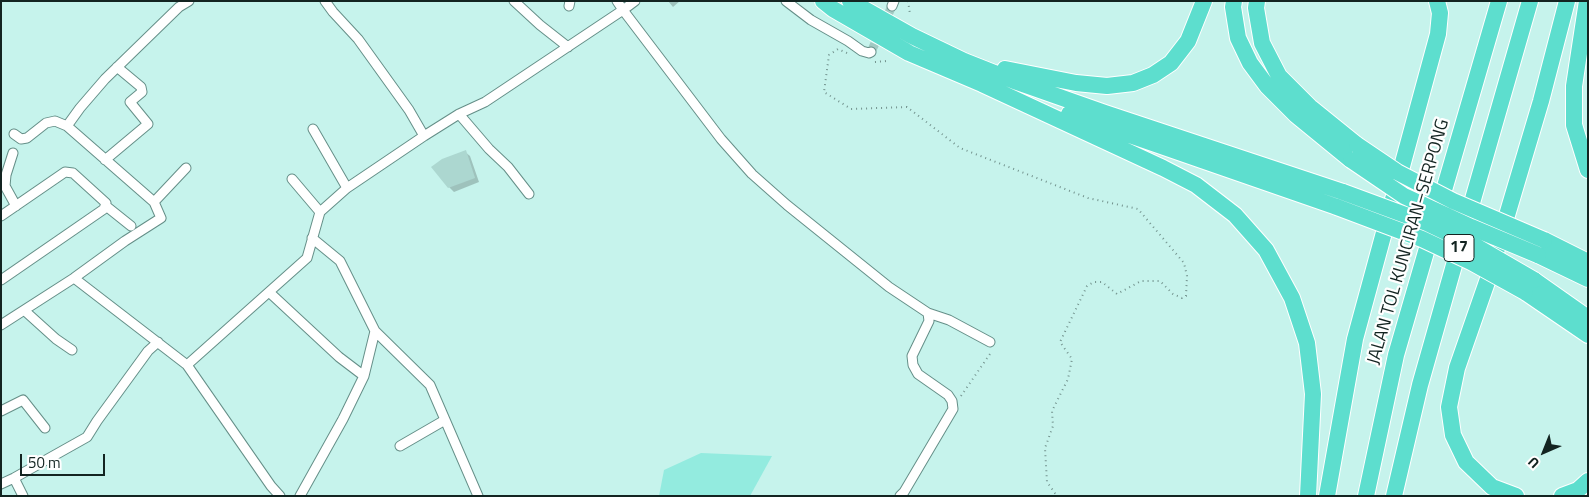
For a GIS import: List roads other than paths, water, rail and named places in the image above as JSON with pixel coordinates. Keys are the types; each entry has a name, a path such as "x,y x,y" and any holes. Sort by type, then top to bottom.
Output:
{"highway":[{"path":"823,1 833,9 909,54 982,84 1196,185 1235,215 1266,250 1292,298 1307,343 1313,394 1308,496"},
{"path":"850,1 912,36 964,61 1340,200"},
{"path":"964,61 1076,83 1107,86 1133,83 1153,75 1170,63 1188,41 1204,1"},
{"path":"1234,1 1233,7 1238,38 1250,64 1267,86 1290,109 1354,152"},
{"path":"1257,1 1256,8 1262,43 1280,76 1354,152 1404,196 1471,227 1588,262"},
{"path":"1327,496 1355,339 1438,34 1440,13 1437,1"},
{"name":"JALAN TOL KUNCIRAN–SERPONG","path":"1366,496 1396,355 1499,1"},
{"name":"17","path":"1394,496 1420,385 1530,1"},
{"path":"1516,496 1492,487 1466,462 1454,435 1449,407 1457,368 1488,279 1541,101 1567,1"},
{"path":"1587,1 1574,86 1574,125 1588,170"},
{"path":"982,84 1340,200 1427,223 1477,247 1529,286 1588,336"},
{"path":"1541,247 1588,279"},
{"path":"1529,286 1588,318"},
{"path":"1562,496 1578,490 1588,481"}],"street":[{"path":"67,126 80,108 176,4 189,1"},
{"path":"325,1 358,39 409,110 424,136"},
{"path":"514,1 568,48"},
{"path":"617,1 721,139 752,174 787,205 889,287 928,313 949,320 990,342"},
{"path":"187,365 307,258 320,212 347,188 424,136 460,114 485,102 568,48 635,1"},
{"path":"786,1 811,20 862,51 871,52"},
{"path":"105,160 148,124 130,102 142,92 141,87 117,67"},
{"path":"460,114 489,149 508,167 529,194"},
{"path":"1,325 25,311 161,218 154,202 67,126 55,121 46,124 27,138 21,139 14,134"},
{"path":"313,129 347,188"},
{"path":"13,153 6,175 5,186 16,206"},
{"path":"154,202 186,168"},
{"path":"1,216 65,172 69,172 73,173 106,203 106,206 131,226"},
{"path":"292,179 320,212"},
{"path":"1,280 106,206"},
{"path":"312,238 340,261 375,331 430,385 478,496"},
{"path":"74,278 187,365 271,486 280,496"},
{"path":"269,292 339,357 364,376"},
{"path":"25,311 56,339 72,350"},
{"path":"900,496 953,409 952,401 948,395 918,374 913,365 912,356 929,321 928,313"},
{"path":"300,496 364,376 375,331"},
{"path":"1,484 87,437 148,351 158,342"},
{"path":"1,411 24,400 45,428"},
{"path":"400,446 445,420"},
{"path":"14,478 23,496"}],"tunnel":[{"path":"871,52 892,6"}]}
